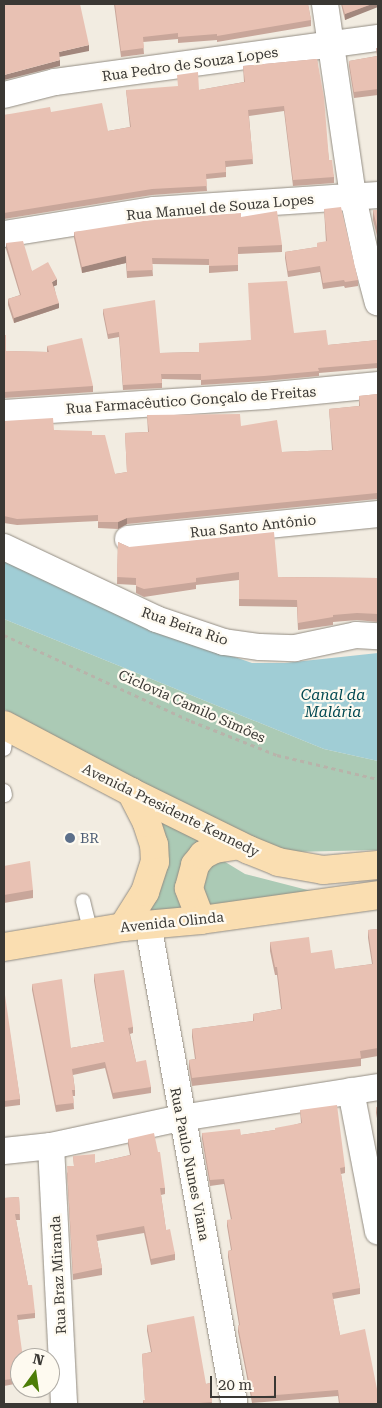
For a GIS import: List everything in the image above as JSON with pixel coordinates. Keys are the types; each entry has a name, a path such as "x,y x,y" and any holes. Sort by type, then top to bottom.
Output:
{"main road":[{"name":"Avenida Presidente Kennedy","path":"5,734 131,792 239,846 278,862 323,870 378,865"},
{"path":"131,792 149,830 156,862 135,926"},
{"path":"201,920 189,888 195,865 203,855 215,849 239,846"},
{"name":"Avenida Olinda","path":"4,947 135,926 201,920 378,895"}],"street":[{"path":"325,4 330,44 366,196 367,262 378,302"},
{"name":"Rua Pedro de Souza Lopes","path":"4,94 55,82 378,38"},
{"name":"Rua Manuel de Souza Lopes","path":"4,234 154,210 244,202 366,196"},
{"name":"Rua Farmacêutico Gonçalo de Freitas","path":"4,413 266,396 378,385"},
{"name":"Rua Santo Antônio","path":"128,538 378,514"},
{"name":"Rua Beira Rio","path":"4,547 156,619 224,642 260,647 295,648 356,635 378,636"},
{"name":"Rua Paulo Nunes Viana","path":"135,926 181,1118 234,1404"},
{"path":"4,1151 51,1146 181,1118 378,1087"},
{"path":"352,1091 378,1231"},
{"name":"Rua Braz Miranda","path":"51,1146 64,1404"}],"lane":[{"path":"83,900 91,933"}],"path":[{"name":"Ciclovia Camilo Simões","path":"4,635 191,720 277,755 378,779"}],"green space":[{"path":"4,619 324,749 378,761 378,850 290,852 239,834 4,709"},
{"path":"152,815 202,843 191,912 135,919"},
{"path":"217,857 245,874 323,894 200,907 199,873"}],"water":[{"name":"Canal da Malária","path":"4,560 189,641 252,663 285,663 378,653 378,761 324,749 4,619"}],"building":[{"path":"4,4 80,4 89,45 59,52 60,60 4,75"},
{"path":"115,4 308,4 311,20 217,36 217,34 178,37 178,33 143,37 144,48 121,51"},
{"path":"342,4 372,4 345,14"},
{"path":"378,56 378,89 354,92 349,61"},
{"path":"317,59 324,97 329,160 332,160 334,177 293,180 284,106 248,110 253,159 225,161 226,172 206,174 207,186 152,189 4,213 4,115 50,107 51,112 102,103 108,131 131,127 126,90 178,86 177,75 198,72 199,90 245,82 243,66"},
{"path":"341,207 358,280 323,283 320,266 288,271 285,252 317,247 317,243 327,241 324,209"},
{"path":"373,210 378,210 378,231"},
{"path":"277,211 282,245 238,247 238,265 209,266 209,259 152,258 153,270 127,271 126,256 82,267 74,232 156,219 241,213 241,217"},
{"path":"23,241 32,271 48,262 57,279 52,282 59,303 14,318 8,299 21,295 6,243"},
{"path":"287,281 294,333 326,330 328,345 378,340 378,363 318,368 319,371 201,380 201,374 161,374 162,383 123,385 119,332 108,334 103,309 155,300 160,353 199,352 199,343 251,340 248,283"},
{"path":"4,335 6,335 6,351 49,352 47,346 82,338 93,386 4,392"},
{"path":"378,394 378,493 127,518 118,522 98,522 98,515 17,519 4,516 4,421 53,418 54,430 92,431 92,435 105,435 115,474 127,472 125,433 149,432 147,415 240,414 241,426 277,420 282,452 333,450 329,409 360,406 359,396"},
{"path":"274,532 278,577 378,578 378,614 333,615 333,617 298,623 297,600 239,599 239,572 196,578 196,582 144,589 136,586 136,578 117,577 118,542 129,547"},
{"path":"30,861 33,890 4,895 4,866"},
{"path":"378,929 378,1048 360,1051 361,1058 192,1078 189,1060 196,1059 192,1029 254,1021 253,1014 282,1009 277,967 275,967 270,942 309,937 311,953 332,950 335,969 373,964 368,930"},
{"path":"124,970 133,1027 128,1028 136,1062 146,1060 151,1087 113,1093 105,1062 72,1069 75,1090 72,1090 74,1103 56,1105 32,984 62,979 71,1048 104,1042 94,974"},
{"path":"4,995 20,1099 4,1101"},
{"path":"337,1105 345,1167 340,1168 360,1288 332,1293 340,1335 365,1329 378,1394 378,1404 340,1404 338,1390 252,1397 238,1326 240,1325 228,1251 232,1250 227,1220 232,1219 224,1179 210,1180 202,1133 240,1129 241,1135 275,1130 275,1128 302,1123 300,1110"},
{"path":"154,1133 158,1152 160,1152 165,1188 160,1188 166,1230 170,1229 175,1254 151,1259 144,1226 96,1235 102,1268 73,1274 67,1166 74,1166 73,1156 95,1154 95,1163 131,1155 128,1139"},
{"path":"19,1197 20,1214 15,1214 28,1285 32,1285 35,1313 17,1315 22,1348 10,1348 10,1379 4,1380 4,1198"},
{"path":"194,1316 206,1384 210,1383 212,1402 200,1404 144,1404 142,1354 152,1352 147,1325"}],"place":[{"name":"BR","path":"70,838"}]}
